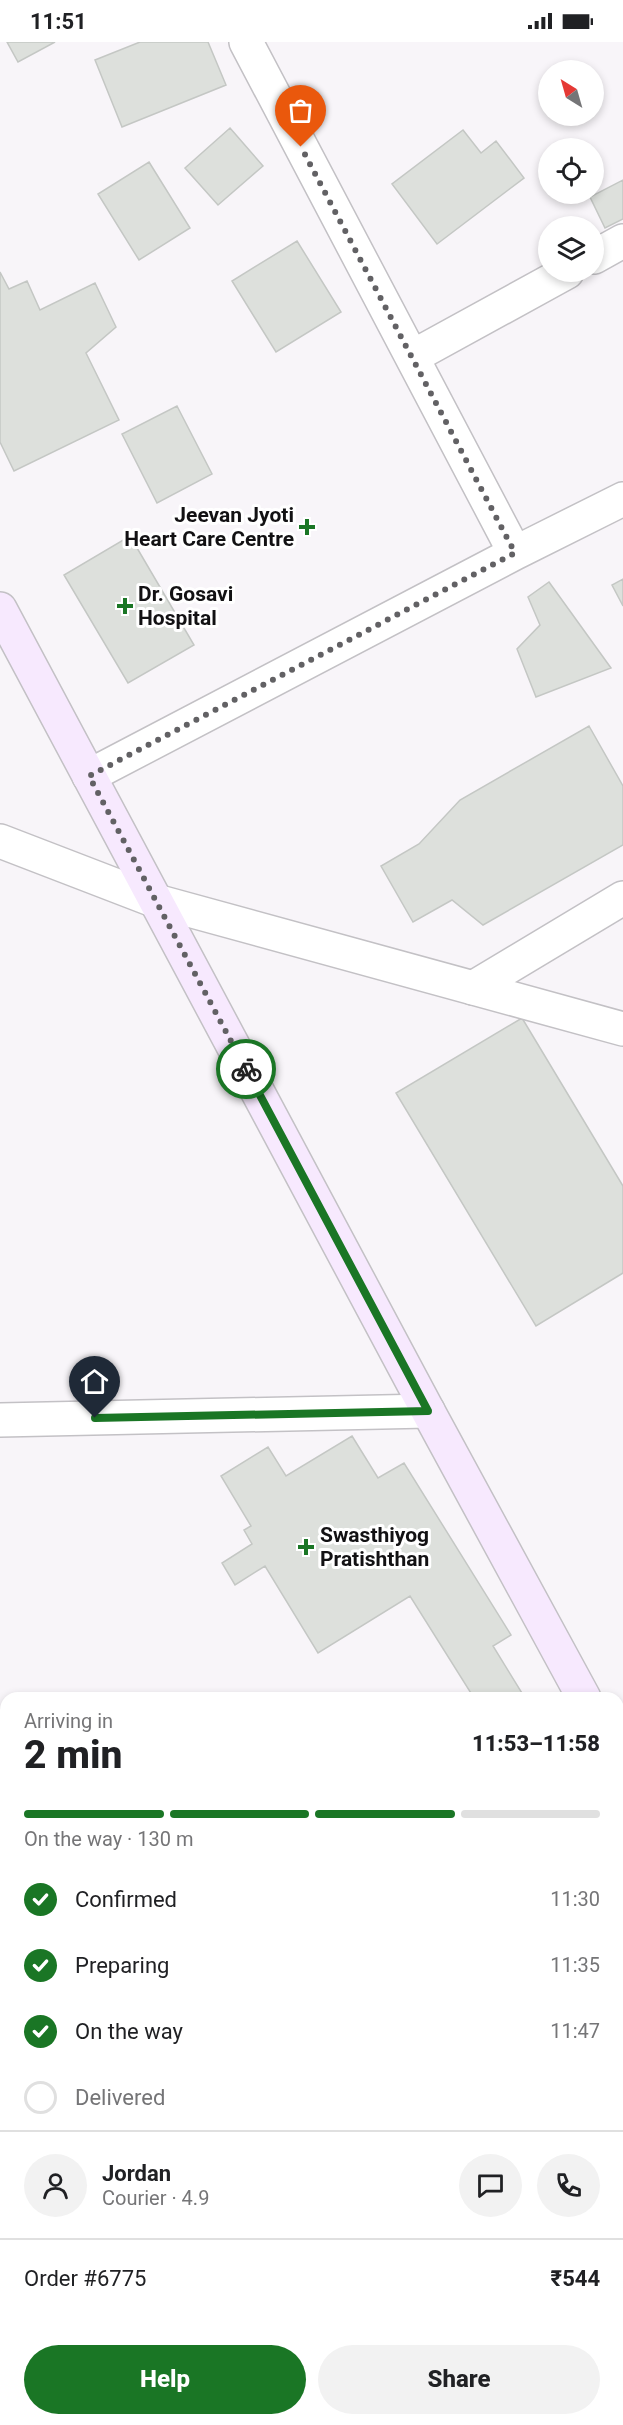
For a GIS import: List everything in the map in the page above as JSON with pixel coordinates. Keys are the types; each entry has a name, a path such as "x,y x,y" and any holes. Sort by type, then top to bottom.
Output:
{"main road":[{"path":"0,609 428,1411 581,1692"}],"street":[{"path":"246,42 515,553"},
{"path":"604,251 623,241"},
{"path":"412,357 549,282"},
{"path":"89,776 623,499"},
{"path":"0,841 156,901 623,1029"},
{"path":"473,988 623,898"},
{"path":"0,1420 428,1411"}],"building":[{"path":"7,42 55,42 18,62"},
{"path":"140,42 208,42 226,85 122,127 95,60"},
{"path":"230,128 263,166 218,205 185,168"},
{"path":"463,130 481,153 496,141 524,178 437,244 392,184"},
{"path":"149,162 190,228 139,260 98,194"},
{"path":"623,180 623,219 605,228 604,216 599,216 593,204 604,204 604,190"},
{"path":"297,241 341,312 276,352 232,281"},
{"path":"0,272 9,289 27,281 40,310 95,283 116,327 86,353 119,420 14,471 0,442"},
{"path":"177,406 212,474 157,503 122,434"},
{"path":"130,536 194,645 128,683 64,575"},
{"path":"623,579 623,606 612,585"},
{"path":"549,582 611,668 536,697 517,649 540,625 528,597"},
{"path":"589,726 623,786 623,845 483,925 452,900 413,922 381,866 419,844 460,800"},
{"path":"522,1018 623,1186 623,1273 536,1326 396,1093"},
{"path":"352,1436 378,1478 404,1463 511,1635 493,1646 521,1692 470,1692 410,1596 318,1653 265,1566 235,1585 222,1563 252,1544 244,1530 251,1526 221,1476 268,1447 286,1476"}],"way so far":[{"path":"246,1069 89,776 515,553 301,147"}],"place":[{"name":"Jeevan Jyoti Heart Care Centre","path":"307,527"},
{"name":"Dr. Gosavi Hospital","path":"125,606"},
{"name":"Swasthiyog Pratishthan","path":"306,1547"}],"route":[{"path":"95,1418 428,1411 246,1069"}]}
